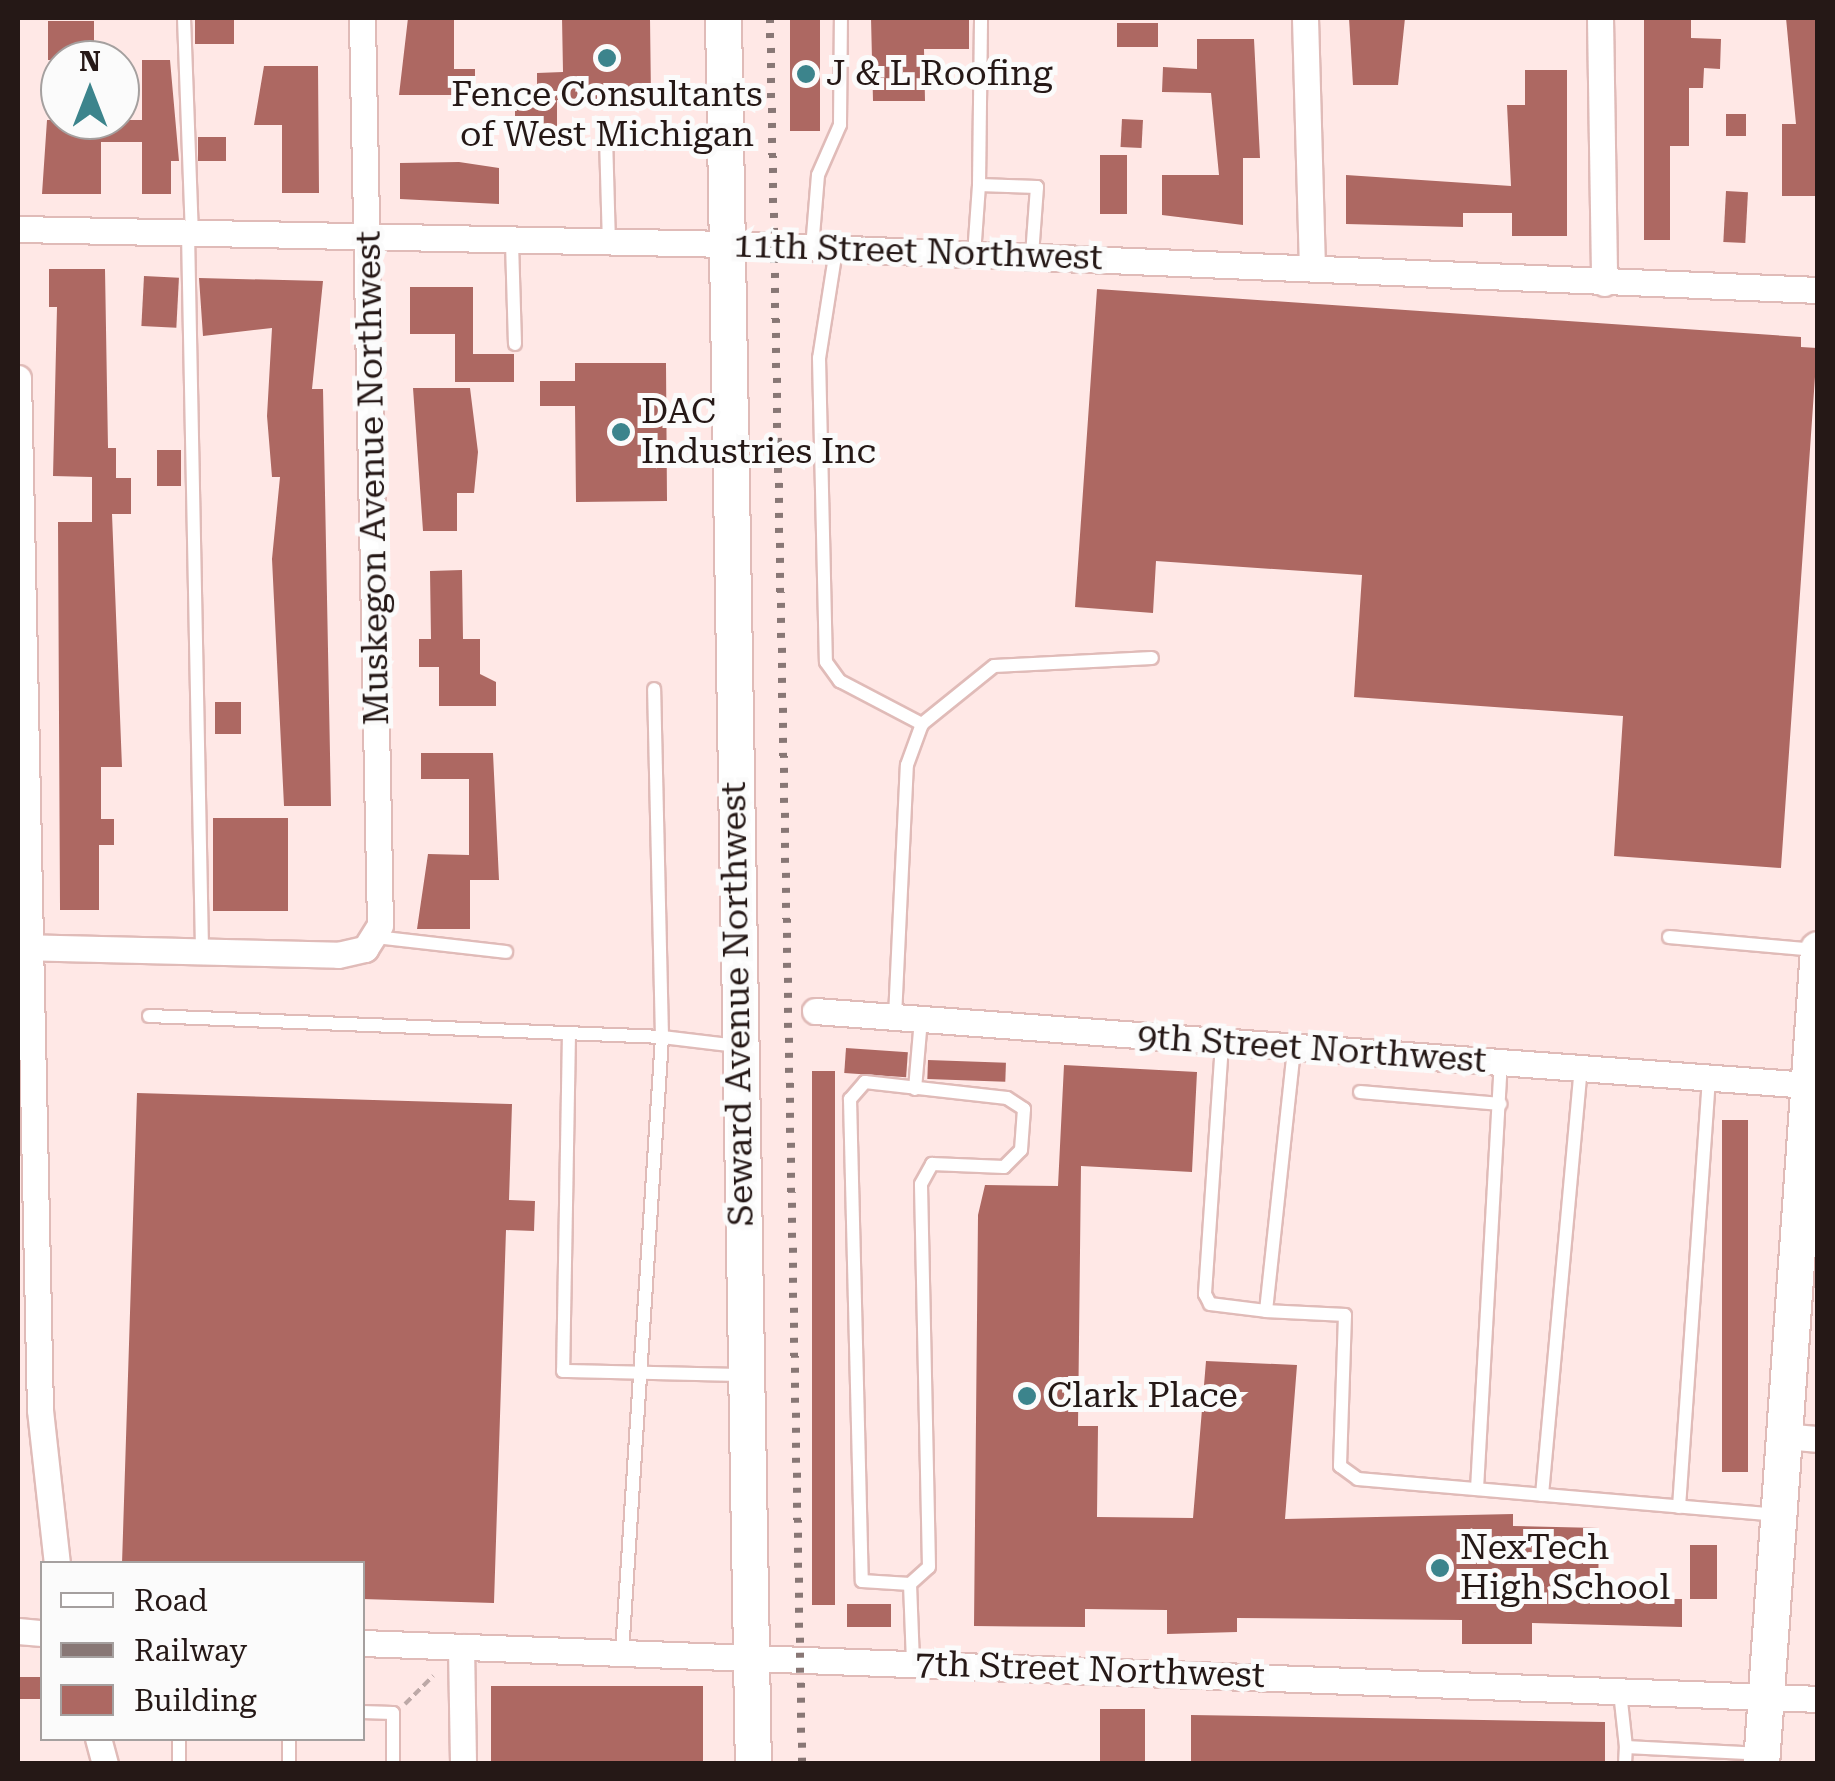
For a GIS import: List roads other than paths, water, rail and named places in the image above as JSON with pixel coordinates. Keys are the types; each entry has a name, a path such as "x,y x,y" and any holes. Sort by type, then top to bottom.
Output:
{"street":[{"name":"Muskegon Avenue Northwest","path":"362,18 385,904 376,937"},
{"name":"Seward Avenue Northwest","path":"723,18 730,244 737,1046 753,1764"},
{"path":"1305,18 1312,268"},
{"path":"1600,18 1604,283"},
{"name":"11th Street Northwest","path":"18,229 367,241 730,244 1818,290"},
{"path":"18,378 24,947 40,1410 57,1561"},
{"path":"24,947 338,956 376,937"},
{"path":"1762,1759 1778,1516 1800,1438 1808,1085 1814,1043 1817,950"},
{"name":"9th Street Northwest","path":"815,1011 1808,1085"},
{"name":"7th Street Northwest","path":"365,1643 1818,1699"},
{"path":"461,1647 463,1764"}],"lane":[{"path":"184,18 202,952"},
{"path":"842,18 840,125 818,175 824,249 819,358 826,662 840,681 922,724"},
{"path":"974,255 981,18"},
{"path":"606,137 609,244"},
{"path":"979,184 1037,187 1032,256"},
{"path":"512,243 515,344"},
{"path":"915,1090 908,1018 907,765 922,724 994,666 1152,658"},
{"path":"622,1653 662,1036 654,689"},
{"path":"376,937 506,952"},
{"path":"1669,937 1817,950"},
{"path":"150,1016 662,1036 737,1046"},
{"path":"569,1033 563,1371 744,1375"},
{"path":"1222,1044 1205,1294 1210,1304 1345,1315 1340,1466 1358,1479 1778,1516"},
{"path":"1266,1311 1294,1049"},
{"path":"1477,1489 1501,1064"},
{"path":"1542,1495 1581,1069"},
{"path":"1679,1507 1710,1078"},
{"path":"865,1082 1007,1098 1024,1109 1021,1150 1004,1167 932,1164 920,1184 929,1567 910,1584 862,1581 850,1099 865,1082"},
{"path":"1360,1092 1500,1104"},
{"path":"910,1584 913,1663"},
{"path":"1620,1692 1625,1764"},
{"path":"365,1712 393,1713 393,1764"},
{"path":"1626,1747 1683,1757 1762,1759"}],"railway":[{"path":"770,18 802,1764"}],"place":[{"name":"Fence Consultants of West Michigan","path":"607,58"},
{"name":"J & L Roofing","path":"806,74"},
{"name":"DAC Industries Inc","path":"621,432"},
{"name":"Clark Place","path":"1027,1396"},
{"name":"NexTech High School","path":"1440,1568"}]}
